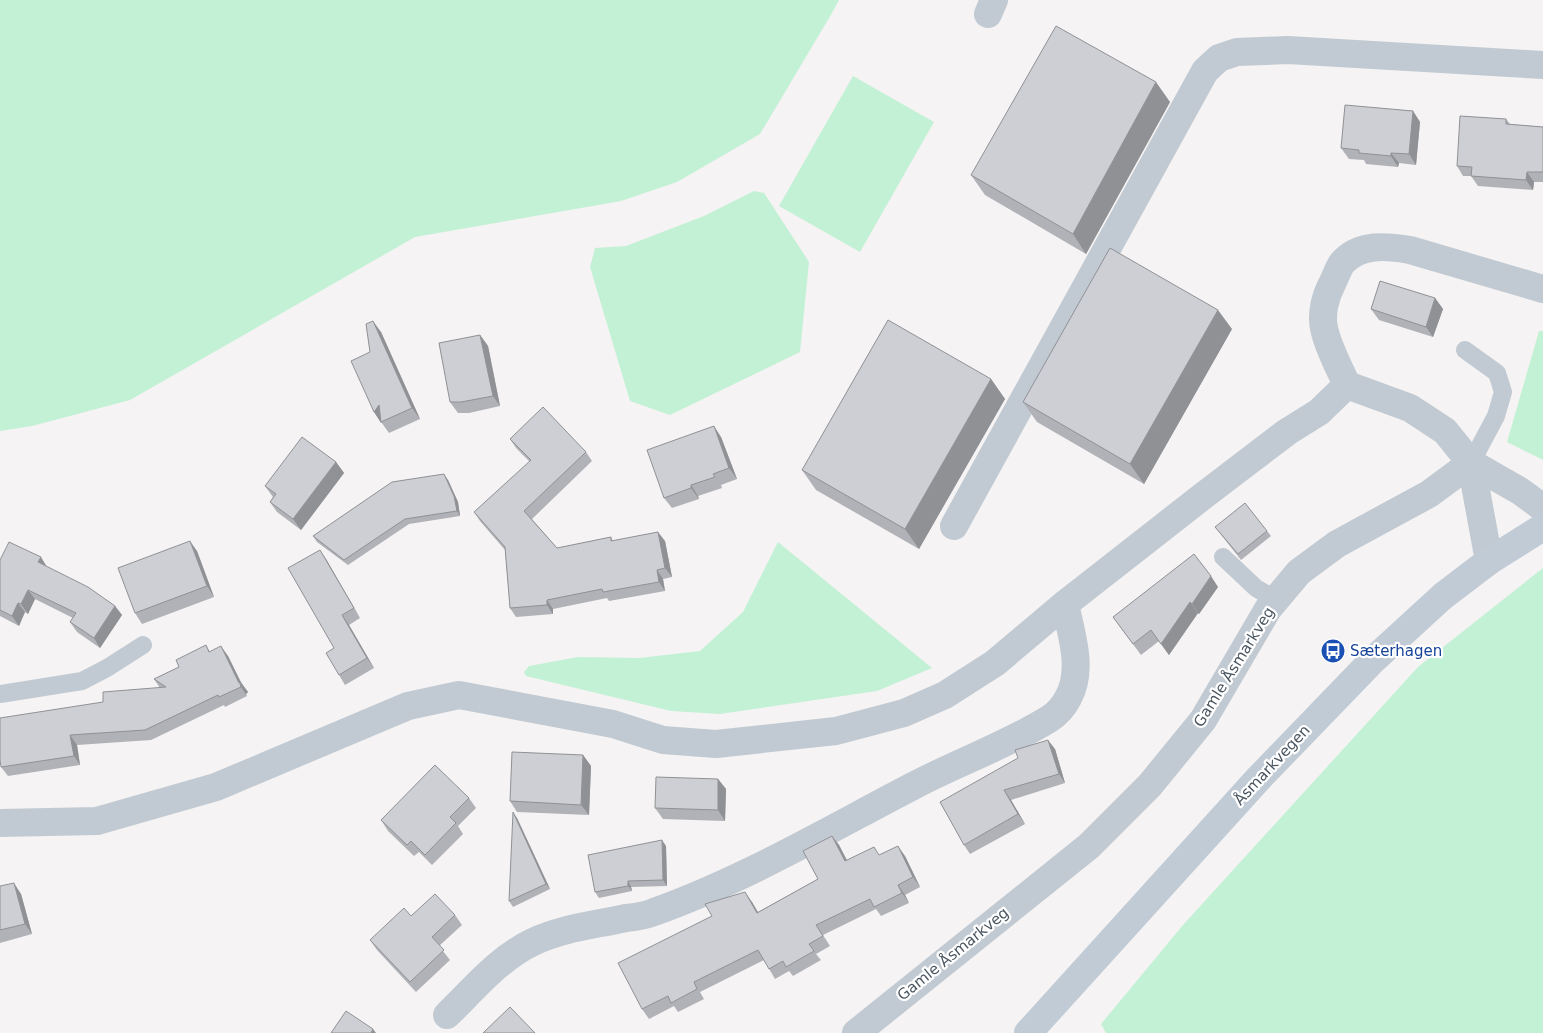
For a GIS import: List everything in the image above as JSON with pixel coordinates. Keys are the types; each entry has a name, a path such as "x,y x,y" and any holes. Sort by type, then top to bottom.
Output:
{"main road":[{"name":"Åsmarkvegen","path":"1028,1033 1259,778 1372,660 1443,596 1489,561 1543,527"}],"street":[{"path":"954,526 1205,71 1219,58 1237,52 1288,50 1543,65"},
{"path":"1543,289 1410,250 1392,247 1372,247 1354,254 1342,264 1328,292 1324,305 1324,326 1327,341 1347,385 1410,408 1445,431 1471,463 1520,491 1543,508"},
{"path":"0,823 97,821 216,787 408,706 459,695 613,724 663,740 716,744 836,731 904,714 945,695 995,663 1065,604 1226,479 1318,412 1347,385"},
{"path":"1471,463 1489,561"},
{"name":"Gamle Åsmarkveg","path":"856,1033 1089,846 1150,785 1203,720 1268,609 1299,572 1337,544 1429,494 1471,463"},
{"path":"447,1015 503,961 532,942 561,932 651,914 677,904 756,868 944,770 1052,718 1062,708 1075,683 1073,645 1065,604"}],"lane":[{"path":"1465,350 1497,373 1503,392 1496,416 1471,463"},
{"path":"1223,556 1256,588 1276,600"},
{"path":"0,694 82,681 107,668 143,645"}],"green space":[{"path":"0,0 839,0 760,134 677,182 621,201 415,237 130,400 32,426 0,431"},
{"path":"853,76 934,122 860,252 779,206"},
{"path":"754,191 764,193 809,262 800,352 670,415 630,401 590,267 595,248 626,246 704,216"},
{"path":"1539,331 1543,331 1543,460 1507,442"},
{"path":"778,542 932,668 877,691 720,714 671,711 526,676 524,672 529,666 578,657 639,658 700,651 743,612"},
{"path":"1543,568 1543,1033 1106,1033 1101,1024 1183,925 1418,667"}],"building":[{"path":"1056,26 1156,82 1073,234 971,175"},
{"path":"1345,105 1413,111 1409,154 1391,153 1391,156 1359,153 1359,150 1341,148"},
{"path":"1460,116 1506,119 1506,124 1543,127 1543,172 1527,172 1526,180 1471,176 1472,167 1457,166"},
{"path":"1110,248 1218,310 1130,464 1023,402"},
{"path":"1380,281 1435,298 1426,327 1371,309"},
{"path":"888,320 991,379 905,529 802,470"},
{"path":"373,321 412,408 381,422 379,405 374,412 351,361 370,352 366,324"},
{"path":"480,335 493,396 461,402 450,402 439,343"},
{"path":"543,407 586,452 524,511 557,548 611,537 611,541 658,532 665,568 657,570 659,582 603,592 602,589 547,600 547,605 510,608 505,547 474,512 531,460 510,439"},
{"path":"714,426 729,468 713,474 715,477 691,485 691,488 664,498 647,450"},
{"path":"302,437 336,462 293,519 270,502 276,494 265,486"},
{"path":"444,474 454,496 457,511 405,519 344,560 313,536 392,482"},
{"path":"1245,503 1267,531 1238,554 1215,527"},
{"path":"190,541 207,586 135,613 118,568"},
{"path":"9,542 41,557 38,562 88,587 115,606 94,638 70,622 76,613 28,590 21,604 18,603 12,616 0,610 0,560"},
{"path":"320,550 354,608 342,615 367,658 339,675 326,653 334,648 288,568"},
{"path":"1194,554 1211,576 1192,604 1190,602 1161,644 1151,630 1133,644 1113,617"},
{"path":"206,645 209,652 221,646 239,683 241,682 241,687 219,697 218,695 145,730 70,735 74,756 1,767 0,718 103,702 103,692 166,687 154,679 179,667 176,660"},
{"path":"1048,740 1059,774 1004,790 1018,814 964,845 940,802 1018,758 1015,750"},
{"path":"512,752 583,755 581,805 510,801"},
{"path":"435,765 469,798 450,817 456,823 425,855 411,841 407,845 381,820"},
{"path":"656,777 718,779 718,810 655,808"},
{"path":"513,812 546,884 509,901"},
{"path":"832,836 845,861 874,847 879,855 898,846 913,877 898,885 902,893 874,907 870,899 816,925 823,936 809,944 814,951 786,967 783,961 769,969 758,950 694,982 697,989 671,1003 668,996 642,1009 618,963 712,916 705,904 745,892 757,913 818,879 803,851"},
{"path":"662,840 663,880 628,881 628,886 595,892 588,855"},
{"path":"14,883 25,924 0,930 0,886"},
{"path":"435,894 455,915 432,937 444,950 410,982 370,940 404,908 411,916"},
{"path":"510,1007 535,1033 483,1033"},
{"path":"346,1011 373,1029 371,1033 331,1033"}],"place":[{"name":"Sæterhagen","path":"1333,651"}]}
